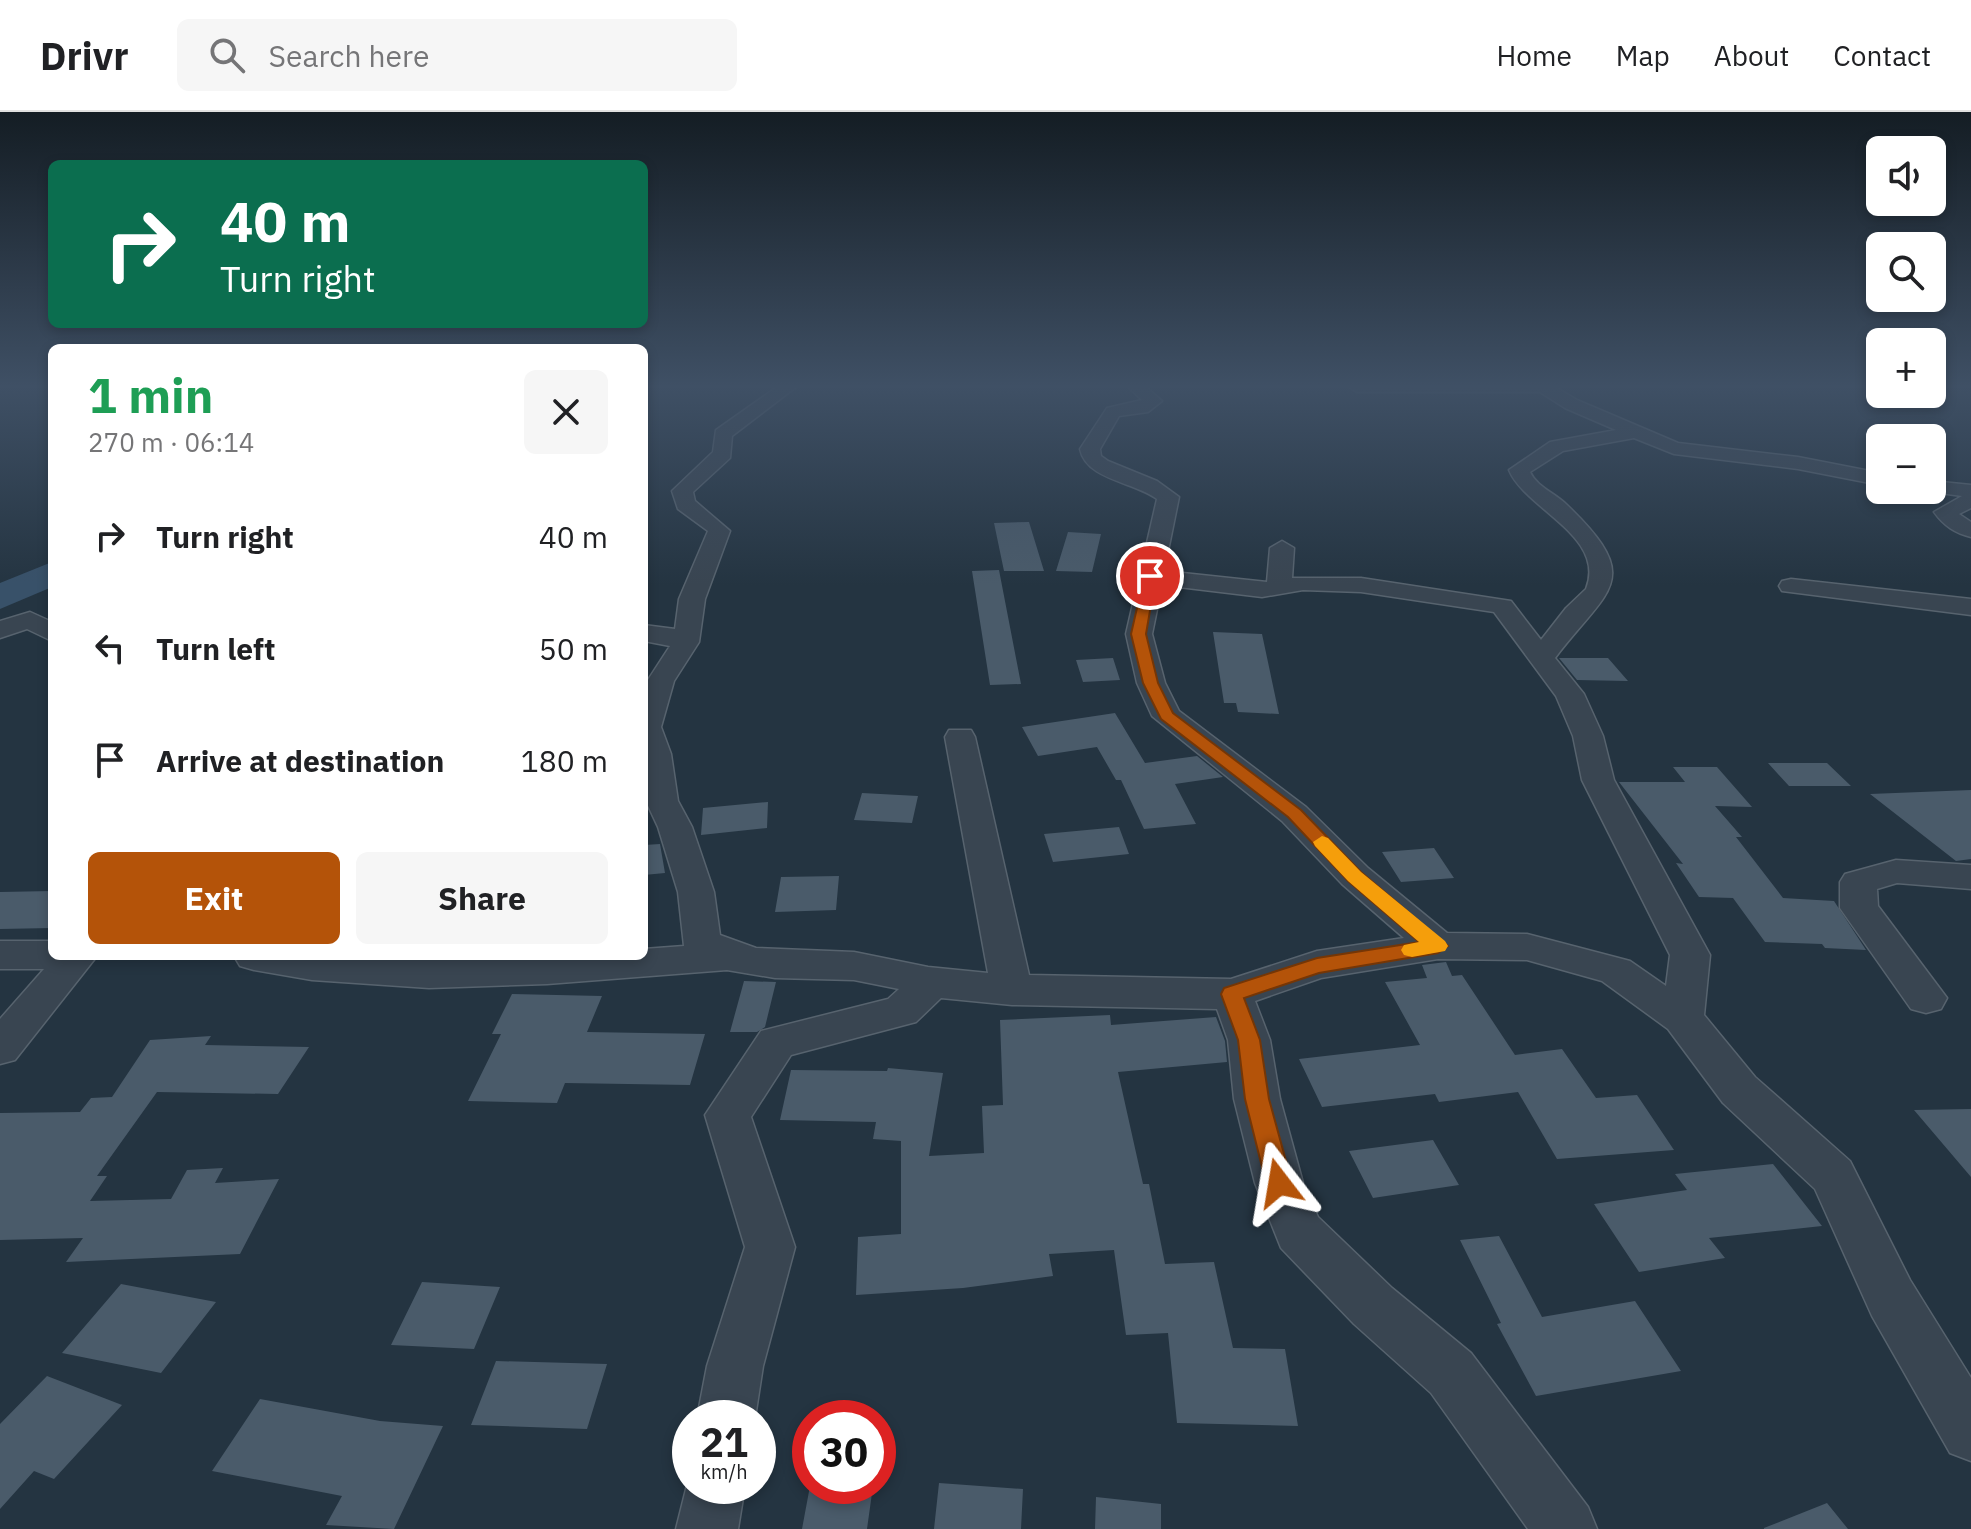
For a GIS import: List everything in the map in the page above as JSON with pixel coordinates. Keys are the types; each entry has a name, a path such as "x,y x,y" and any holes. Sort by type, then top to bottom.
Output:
{"street":[{"path":"648,720 660,681 686,642 692,599 719,531 688,508 682,501 682,491 723,453"},
{"path":"1091,453 1092,459 1107,471 1158,488 1168,497 1139,634 1151,683 1167,716 1294,814 1355,876 1438,946"},
{"path":"1541,658 1576,612 1592,600 1602,583 1600,565 1582,536 1557,507 1522,479 1519,470 1546,453"},
{"path":"1716,453 1798,463 1866,476"},
{"path":"1946,488 1971,491"},
{"path":"1971,500 1945,512 1957,524 1971,530"},
{"path":"1279,586 1282,548"},
{"path":"1150,576 1262,590 1279,586 1361,585 1502,606 1570,694 1588,736 1598,780 1690,955 1683,1018"},
{"path":"1791,586 1971,607"},
{"path":"0,630 30,620 48,631"},
{"path":"648,633 659,633 686,642"},
{"path":"648,733 655,754 661,801 675,827 696,892 701,942 723,957"},
{"path":"960,737 1012,990"},
{"path":"1926,998 1859,908 1858,882 1896,871 1971,877"},
{"path":"274,960 412,975 723,957 763,966 856,966 933,982 1012,990 1232,994 1317,965 1438,946 1527,947 1616,971 1683,1018 1739,1090 1833,1175 1891,1298 1971,1432"},
{"path":"0,955 48,955"},
{"path":"0,1048 74,960"},
{"path":"729,1400 735,1366 770,1247 728,1115 776,1043 901,1011 933,982"},
{"path":"1232,994 1249,1040 1257,1099 1279,1183 1299,1232 1373,1306 1451,1373 1566,1529"},
{"path":"707,1529 712,1504"}],"building":[{"path":"1029,522 1044,571 1004,571 994,523"},
{"path":"1068,532 1101,534 1092,572 1056,571"},
{"path":"999,570 1021,684 990,685 972,571"},
{"path":"1213,632 1262,634 1279,714 1238,712 1236,703 1224,703"},
{"path":"1113,658 1120,680 1083,682 1076,660"},
{"path":"1559,658 1608,658 1628,681 1577,680"},
{"path":"1115,713 1145,763 1197,756 1223,777 1175,784 1196,824 1144,829 1121,780 1116,780 1097,747 1038,756 1022,727"},
{"path":"1768,763 1827,763 1851,786 1789,786"},
{"path":"1673,767 1717,767 1752,807 1715,806 1742,837 1736,837 1783,898 1834,901 1866,950 1825,948 1822,944 1765,942 1733,898 1699,897 1676,863 1683,864 1619,782 1685,782"},
{"path":"1971,790 1971,859 1956,861 1870,794"},
{"path":"862,793 918,796 912,823 854,820"},
{"path":"768,802 767,828 701,835 703,808"},
{"path":"1119,827 1129,854 1053,862 1044,834"},
{"path":"660,844 665,873 648,875 648,845"},
{"path":"1434,848 1454,878 1401,882 1382,852"},
{"path":"839,876 836,910 775,912 781,877"},
{"path":"48,891 48,928 0,929 0,892"},
{"path":"1446,962 1452,976 1462,975 1515,1055 1562,1049 1596,1098 1637,1095 1674,1150 1557,1159 1518,1092 1439,1102 1435,1094 1322,1107 1299,1059 1420,1045 1385,982 1427,978 1422,965"},
{"path":"744,981 776,982 765,1027 757,1032 730,1032"},
{"path":"512,994 602,996 587,1032 705,1034 690,1085 565,1083 557,1103 468,1101 501,1034 492,1034"},
{"path":"1110,1015 1111,1025 1216,1017 1225,1041 1227,1062 1118,1072 1143,1184 1149,1184 1165,1264 1214,1262 1233,1348 1285,1349 1298,1426 1177,1423 1168,1333 1126,1335 1114,1250 1049,1254 1053,1276 963,1288 856,1295 858,1237 901,1234 901,1141 873,1139 876,1122 780,1120 791,1070 887,1071 888,1068 943,1073 929,1156 984,1153 982,1106 1003,1105 1000,1020"},
{"path":"211,1036 205,1045 309,1047 278,1094 157,1092 97,1176 107,1176 90,1201 171,1199 187,1170 223,1168 215,1183 279,1179 240,1254 66,1262 83,1238 0,1240 0,1113 80,1112 91,1098 112,1097 150,1040"},
{"path":"1971,1109 1971,1177 1914,1110"},
{"path":"1433,1140 1459,1185 1373,1198 1349,1151"},
{"path":"1773,1164 1822,1226 1709,1238 1725,1258 1639,1272 1594,1204 1687,1190 1675,1174"},
{"path":"1499,1236 1542,1317 1635,1301 1681,1371 1536,1396 1497,1324 1501,1323 1460,1240"},
{"path":"422,1282 500,1287 474,1349 391,1345"},
{"path":"121,1284 216,1302 161,1373 62,1353"},
{"path":"496,1361 607,1364 587,1429 471,1425"},
{"path":"47,1376 122,1405 54,1479 34,1471 0,1509 0,1424"},
{"path":"260,1399 380,1421 443,1426 394,1529 326,1525 342,1496 212,1471"},
{"path":"939,1483 1023,1489 1021,1529 934,1529"},
{"path":"1096,1497 1161,1504 1161,1529 1095,1529"},
{"path":"1827,1503 1848,1529 1764,1529 1764,1528"},
{"path":"807,1504 870,1504 867,1529 802,1529"}],"waterway":[{"path":"0,597 48,575"}],"slow traffic":[{"path":"1322,842 1355,876 1438,946 1412,950"}],"route":[{"path":"1150,576 1139,634 1151,683 1167,716 1214,749 1294,814 1355,876 1438,946 1317,965 1232,994 1249,1040 1257,1099 1279,1183"}]}
